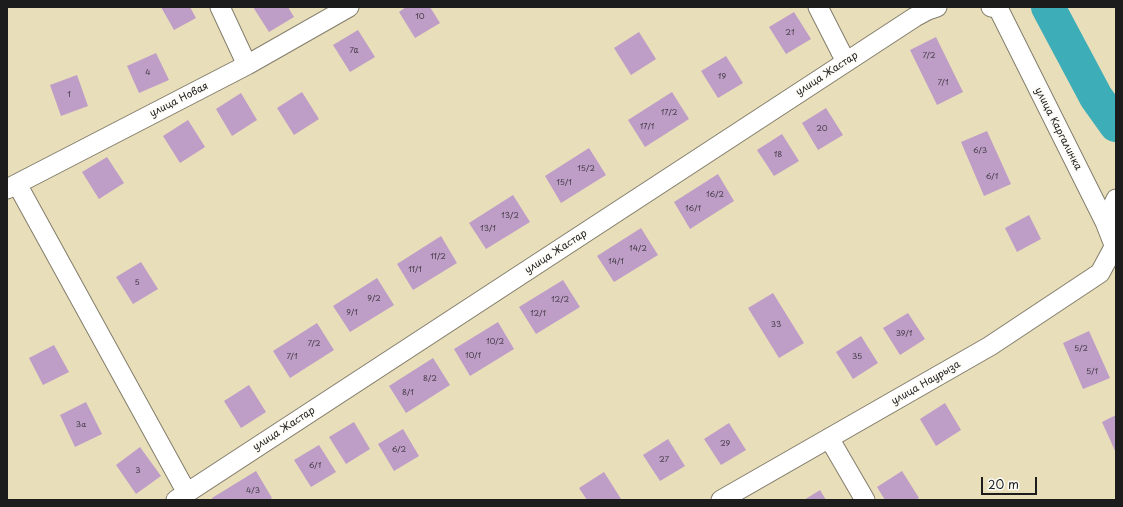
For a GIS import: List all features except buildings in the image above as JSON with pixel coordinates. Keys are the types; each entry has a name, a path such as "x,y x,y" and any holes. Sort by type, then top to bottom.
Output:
{"street":[{"path":"220,7 247,65"},
{"name":"улица Новая","path":"12,187 247,65 349,7"},
{"path":"818,7 846,62"},
{"name":"улица Жастар","path":"182,496 915,17 937,7"},
{"name":"улица Каргалинка","path":"994,8 1105,222 1115,248"},
{"path":"12,187 182,496"},
{"path":"1105,222 1116,200"},
{"name":"улица Наурыза","path":"721,500 990,346 1100,272 1115,248"},
{"path":"829,438 864,500"}],"waterway":[{"path":"1048,7 1096,97 1116,125"}]}
